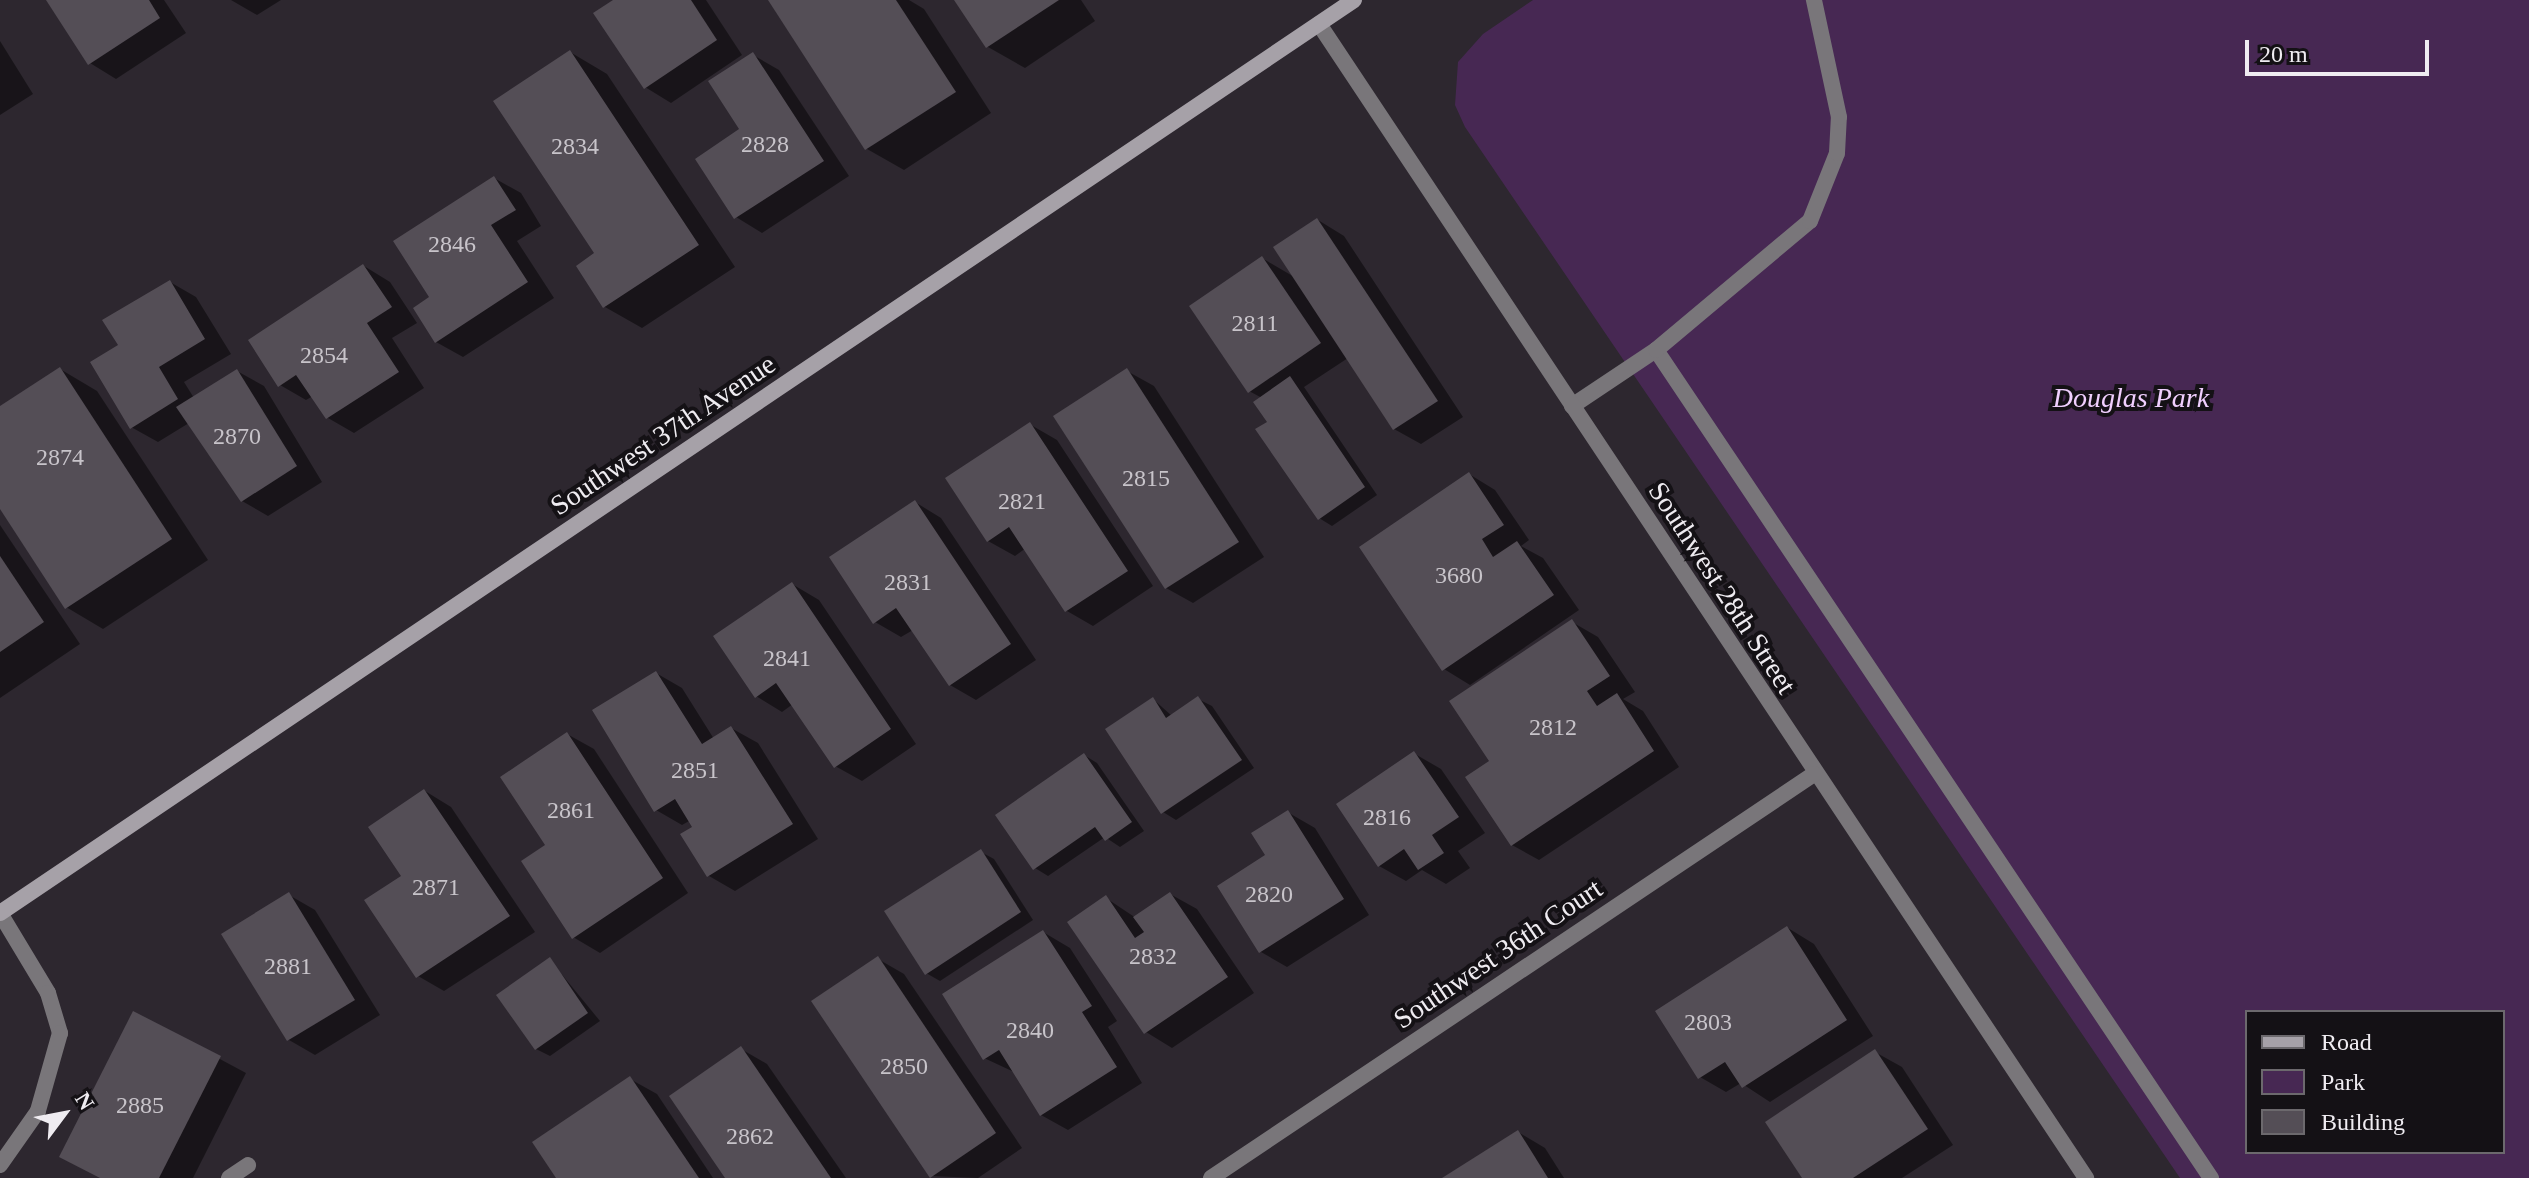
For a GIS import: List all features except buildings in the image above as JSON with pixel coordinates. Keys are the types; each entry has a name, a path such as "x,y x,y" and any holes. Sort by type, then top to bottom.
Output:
{"main road":[{"name":"Southwest 37th Avenue","path":"0,913 1354,0"}],"street":[{"path":"1572,406 1656,350 1786,247 1827,190 1839,117 1814,0"},
{"name":"Southwest 28th Street","path":"1319,24 1814,774 2086,1178"},
{"path":"1656,350 2211,1178"},
{"name":"Southwest 36th Court","path":"1211,1178 1814,774"},
{"path":"0,913 48,993 60,1033 38,1111 0,1165"},
{"path":"229,1178 248,1165"}],"green space":[{"name":"Douglas Park","path":"1533,0 2529,0 2529,1178 2180,1178 1465,127 1455,105 1458,62 1483,34"}]}
